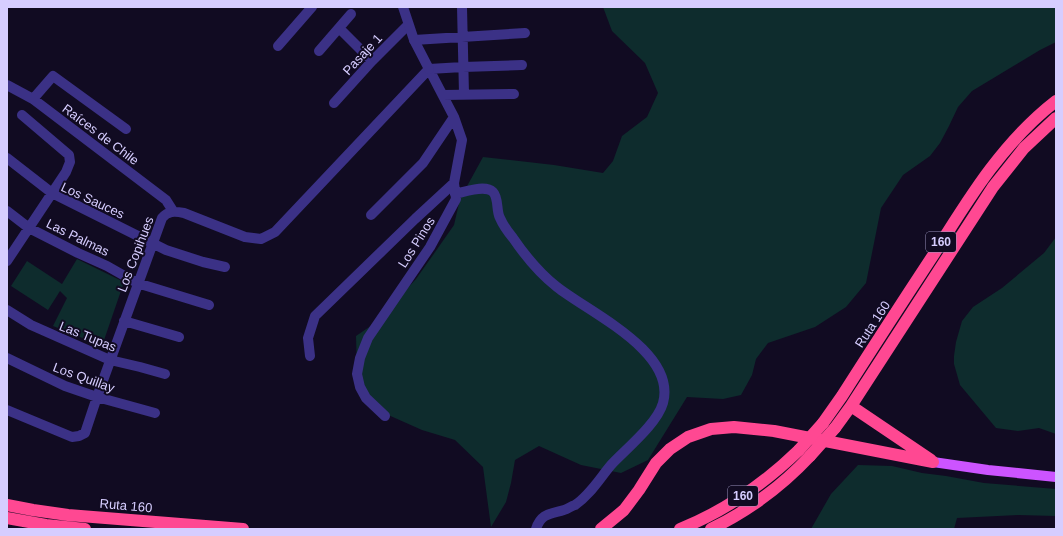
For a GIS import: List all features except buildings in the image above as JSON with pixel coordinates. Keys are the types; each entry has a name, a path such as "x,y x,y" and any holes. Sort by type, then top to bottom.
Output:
{"highway":[{"name":"Ruta 160","path":"680,529 710,516 744,496 769,477 799,450 823,423 986,175 1017,136 1037,116 1056,101"},
{"name":"Ruta 160","path":"711,529 734,517 787,478 810,456 835,428 851,406 993,187 1024,148 1056,118"},
{"path":"851,406 933,462"},
{"path":"601,529 624,510 656,463 670,449 688,437 711,429 734,427 774,431 933,462"},
{"name":"Ruta 160","path":"7,505 68,514 243,529"},
{"path":"7,518 46,525 85,529"}],"main road":[{"path":"933,462 988,470 1056,477"}],"street":[{"path":"278,46 312,7"},
{"name":"Los Pinos","path":"385,416 366,398 360,387 357,374 360,358 368,338 430,247 454,205 456,199 455,189 462,140 454,117 414,40 403,7"},
{"path":"462,7 464,94"},
{"path":"319,51 351,14"},
{"name":"Pasaje 1","path":"334,103 408,24"},
{"path":"339,28 372,61"},
{"path":"414,40 525,33"},
{"path":"429,70 522,65"},
{"name":"Los Copihues","path":"7,410 72,437 85,433 96,397 162,218 166,214 173,211 184,213 245,237 261,239 275,232 429,70"},
{"path":"33,99 53,76 126,129"},
{"name":"Raíces de Chile","path":"7,85 33,99 166,200 173,211"},
{"path":"443,95 514,94"},
{"path":"7,158 52,193 66,172 70,162 69,155 22,115"},
{"path":"371,215 423,163 454,117"},
{"path":"310,356 308,338 314,316 415,219 455,189 480,188 493,192 496,197 501,220 529,261 548,280 563,292 622,331 642,348 655,362 662,373 665,382 663,403 659,413 651,423 611,465 582,500 564,510 546,515 540,520 536,529"},
{"name":"Los Sauces","path":"7,261 52,193 166,250 203,262 225,267"},
{"name":"Las Palmas","path":"7,211 29,228 107,266 138,283 209,305"},
{"name":"Las Tupas","path":"7,310 31,325 110,360 165,374"},
{"path":"124,321 179,337"},
{"name":"Los Quillay","path":"7,358 66,386 96,397 155,413"}],"green space":[{"path":"603,7 1056,7 1056,42 972,91 958,107 940,143 930,156 903,175 881,208 866,283 846,307 815,327 768,343 756,359 752,375 741,395 723,399 687,397 648,460 621,473 581,465 539,446 515,460 506,502 491,527 483,467 455,440 422,430 368,406 357,370 356,336 375,323 416,279 454,225 460,199 483,157 554,165 603,173 613,161 622,136 647,117 658,93 645,63 612,31"},
{"path":"1056,237 1056,434 1039,428 1018,431 996,428 960,385 954,364 954,356 962,321 973,307 1002,288 1044,253"},
{"path":"77,259 124,282 102,346 53,326 67,298 60,291 48,310 11,286 27,261 62,284"},
{"path":"858,465 892,466 922,473 984,483 1056,489 1056,516 1018,515 957,518 954,529 811,529 831,494"}]}
